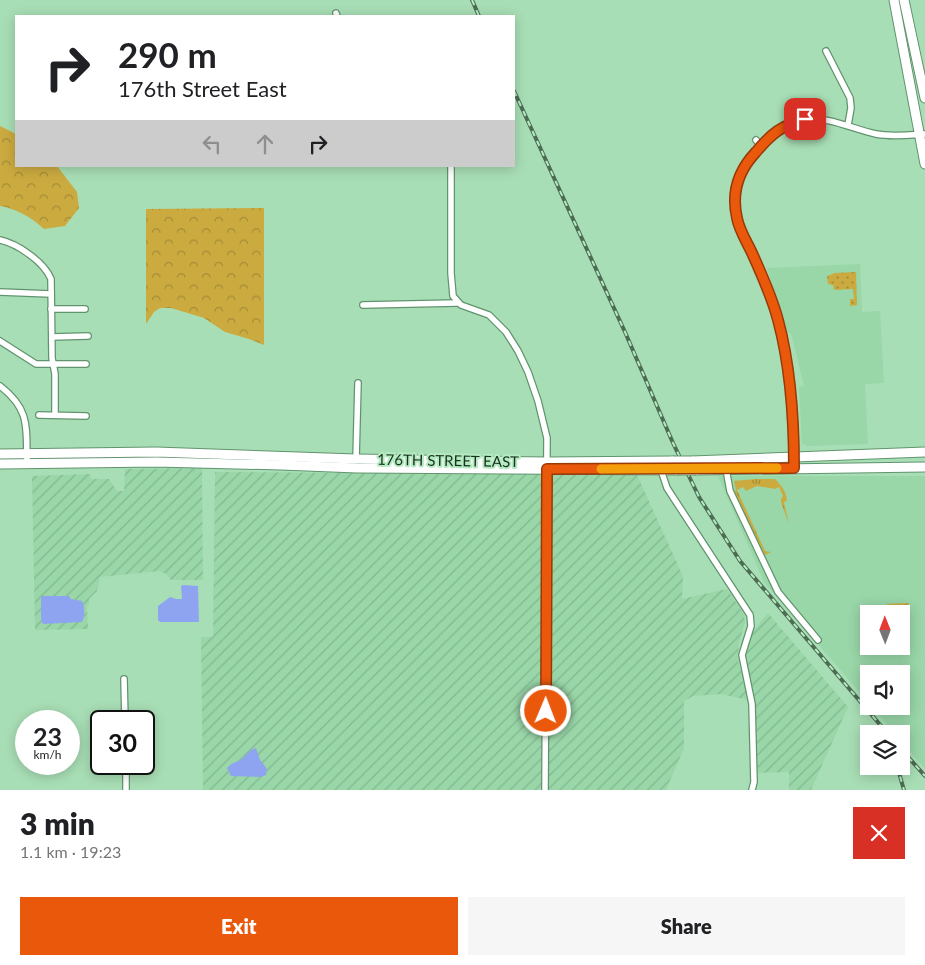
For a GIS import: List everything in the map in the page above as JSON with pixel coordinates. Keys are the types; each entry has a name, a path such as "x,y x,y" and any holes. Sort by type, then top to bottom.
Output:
{"main road":[{"path":"894,0 922,134 925,164"},
{"path":"904,0 925,98"},
{"name":"176TH STREET EAST","path":"0,464 27,459 156,452 661,470 692,461 925,452"},
{"name":"176TH STREET EAST","path":"0,454 27,459 356,468 675,465 696,470 925,467"},
{"path":"281,465 284,461 333,461 345,458"}],"street":[{"path":"826,51 850,98 851,108 848,125"},
{"path":"794,468 793,416 784,344 772,299 737,219 735,207 736,186 740,174 745,164 778,130 805,119 830,120 876,134 922,134"},
{"path":"756,140 761,146"},
{"path":"452,167 450,273 453,296 457,303"},
{"path":"0,240 22,249 45,268 51,280 55,415"},
{"path":"0,292 51,294"},
{"path":"363,305 457,303 492,318 506,332 528,372 538,401 547,438 545,790"},
{"path":"51,309 85,309"},
{"path":"52,337 88,336"},
{"path":"1,344 31,362 39,364 86,364"},
{"path":"356,459 358,383"},
{"path":"0,386 13,396 24,415 27,459"},
{"path":"39,415 86,416"},
{"path":"726,469 730,491 778,592 818,640"},
{"path":"661,470 667,488 749,612 751,626 742,655 752,704 752,790"},
{"path":"124,679 125,710"},
{"path":"126,775 126,790"}],"shaded area":[{"path":"860,264 862,312 880,311 884,383 865,384 868,444 807,446 802,443 799,387 804,386 791,333 787,333 767,268"},
{"path":"202,468 203,580 171,580 166,574 159,571 100,577 97,591 89,599 89,605 87,606 88,629 35,630 32,476 90,474 91,479 109,479 117,491 124,491 125,469"},
{"path":"215,472 637,475 683,576 682,599 727,589 744,614 745,623 739,642 738,659 748,700 721,694 693,696 684,701 684,748 666,790 203,790 201,637 213,637"},
{"path":"718,476 925,476 925,769 910,752 910,725 887,725 879,715 910,715 910,665 860,665 860,693 764,582"},
{"path":"768,613 848,707 811,790 789,790 789,772 757,773 754,705 746,657 749,636"}],"green space":[{"path":"0,126 15,134 15,167 58,167 77,192 79,208 65,226 44,229 24,214 0,206"},
{"path":"264,208 264,345 225,332 204,318 171,308 160,308 154,312 146,324 146,209"},
{"path":"856,272 857,305 850,306 850,299 854,299 853,289 834,290 833,285 828,284 827,276 835,273"},
{"path":"775,479 786,494 787,501 784,502 789,524 781,502 783,496 779,487 775,489 757,486 746,491 743,487 737,490 765,551 771,552 765,555 733,492 736,490 734,481"},
{"path":"909,603 909,605 887,605"}],"water":[{"path":"181,586 198,586 199,622 160,622 158,620 158,606 170,597 182,599"},
{"path":"42,596 69,596 71,599 82,601 84,617 82,622 43,624 41,620"},
{"path":"256,748 260,760 267,769 266,775 260,777 231,776 227,768"}],"railway":[{"path":"472,0 479,15"},
{"path":"515,93 699,497 740,561 880,725"},
{"path":"910,759 925,776"},
{"path":"900,775 904,790"}],"slow traffic":[{"path":"601,469 696,470 777,468"}],"route":[{"path":"546,711 547,469 696,470 794,468 793,416 784,344 772,299 737,219 735,198 736,186 745,164 778,130 805,119"}]}
